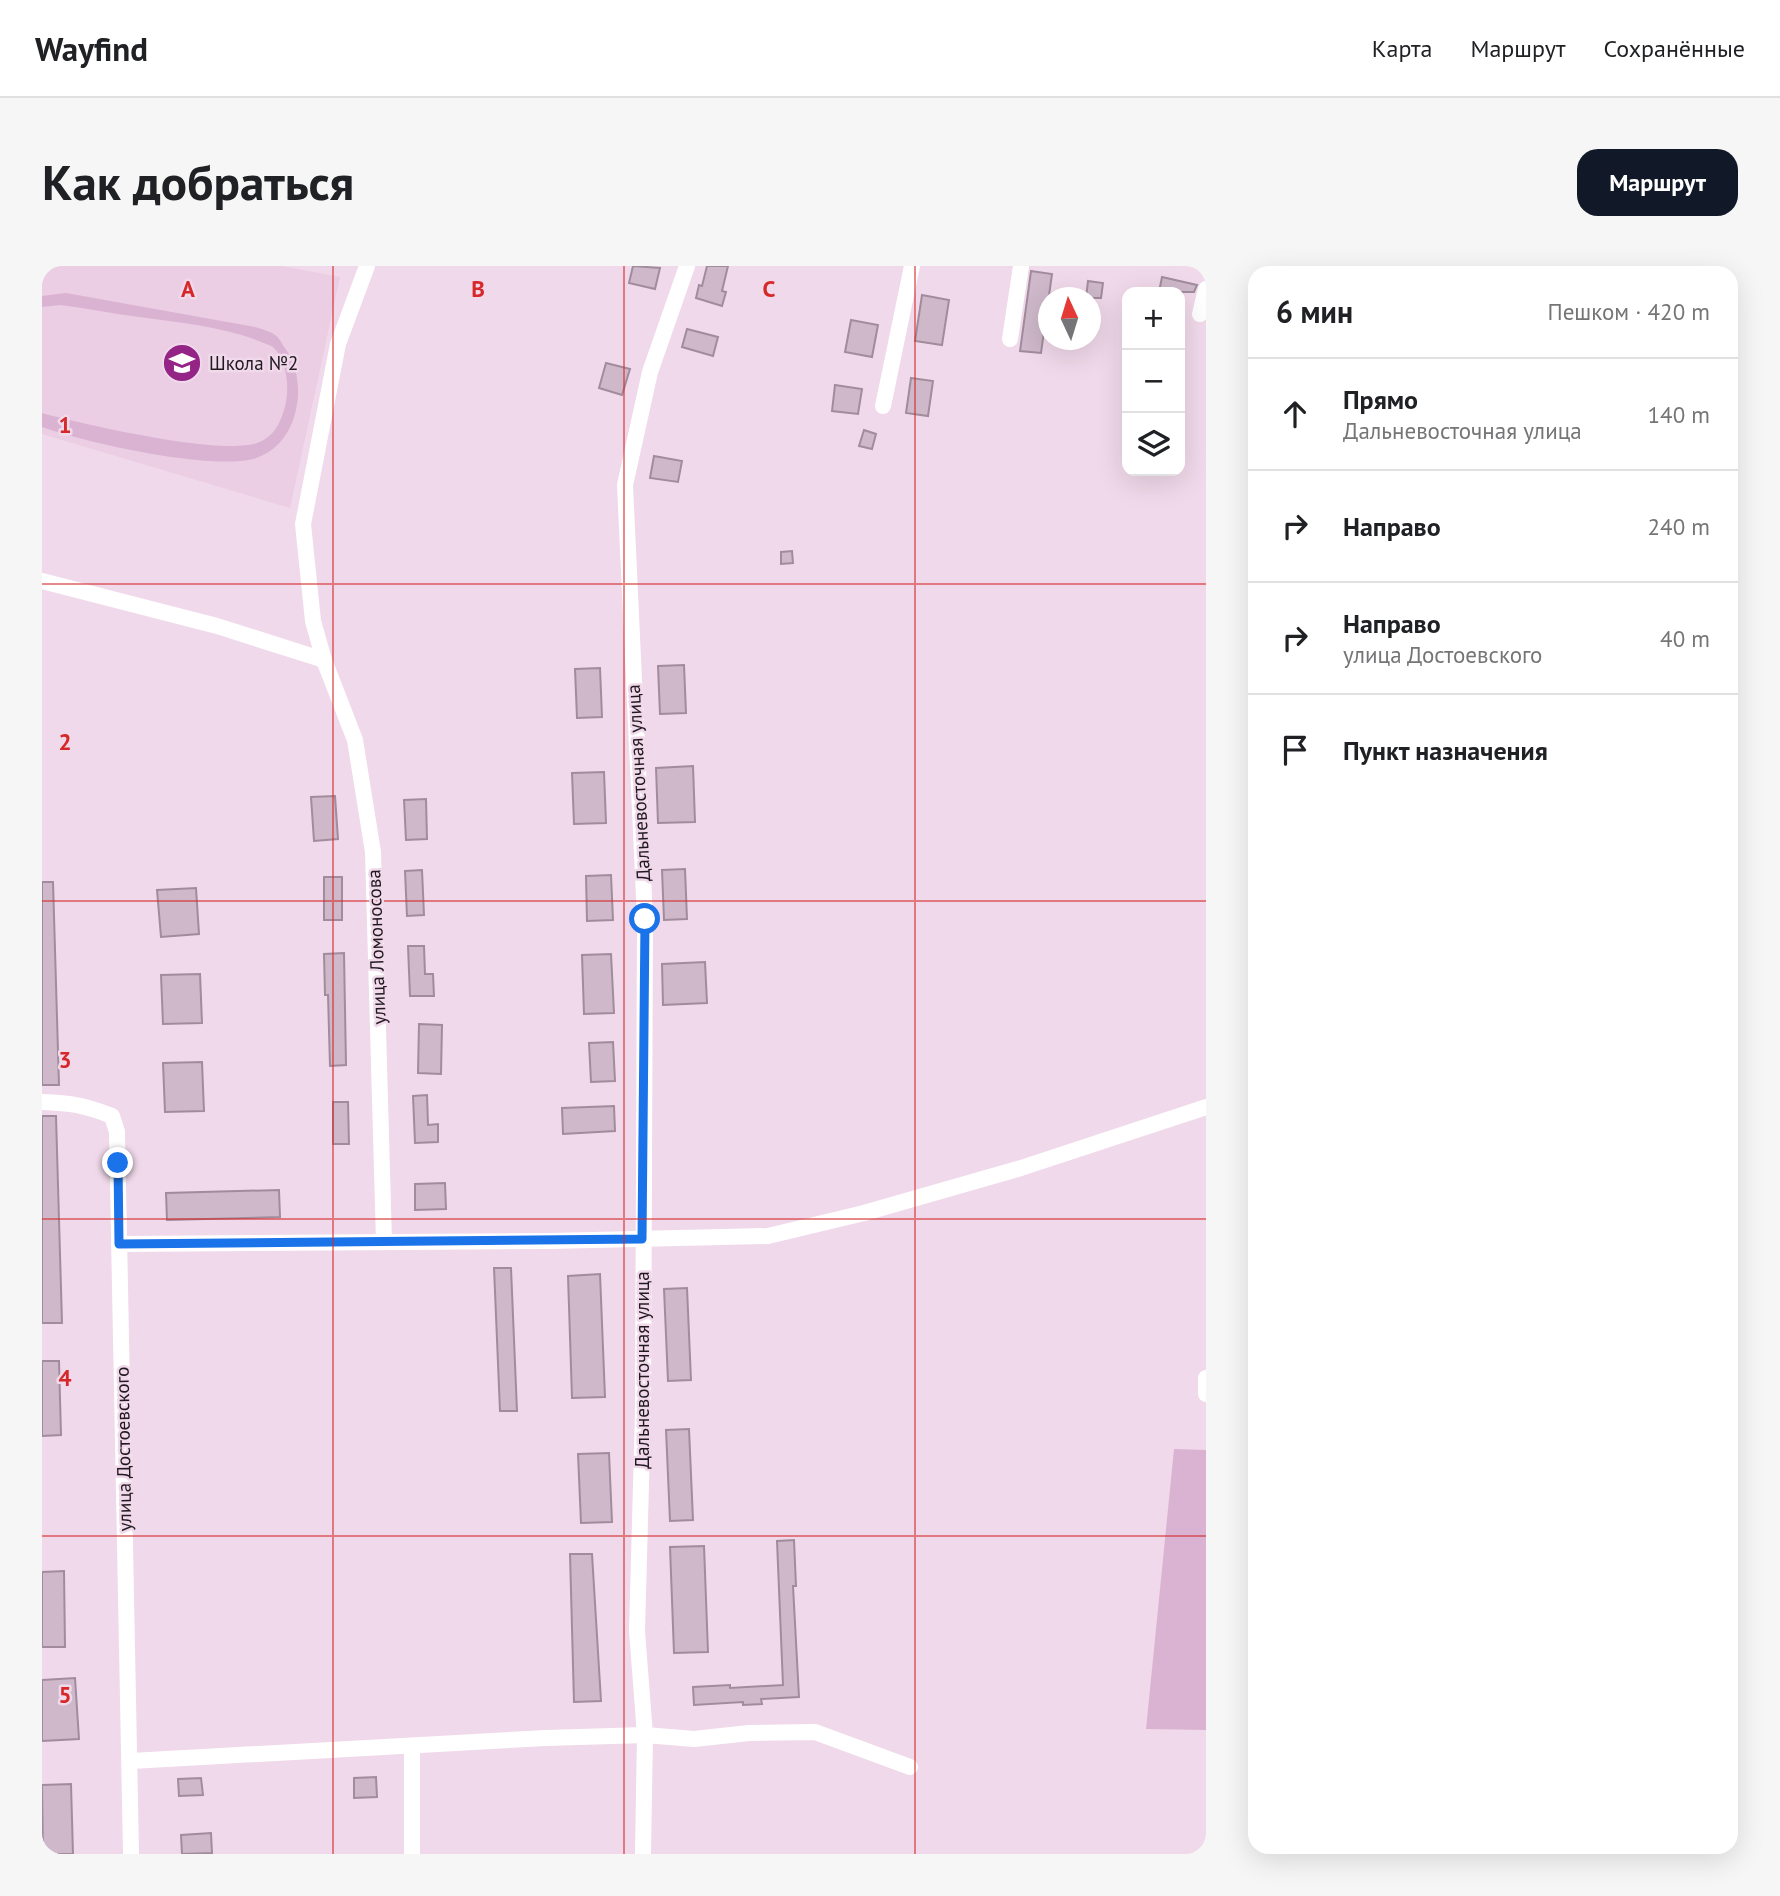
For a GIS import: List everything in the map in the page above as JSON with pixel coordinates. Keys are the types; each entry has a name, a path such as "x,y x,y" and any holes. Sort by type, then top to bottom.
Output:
{"street":[{"name":"улица Ломоносова","path":"367,266 338,344 303,524 313,621 324,660 355,740 373,852 384,1241"},
{"name":"Дальневосточная улица","path":"643,1854 645,1735 637,1631 641,1506 645,919 625,485 650,372 687,266"},
{"path":"883,407 912,266"},
{"path":"1010,339 1021,266"},
{"path":"1200,314 1206,289"},
{"path":"42,581 217,625 324,660"},
{"name":"улица Достоевского","path":"42,1102 77,1103 111,1116 117,1132 131,1854"},
{"path":"119,1244 768,1236 864,1213 1021,1167 1206,1107"},
{"path":"1206,1378 1206,1394"},
{"path":"131,1762 546,1738 645,1735 694,1739 749,1733 815,1732 910,1767"},
{"path":"412,1747 412,1854"}],"shaded area":[{"name":"Школа №2","path":"42,266 282,266 340,277 290,508 42,434"},
{"path":"66,293 255,327 273,334 293,362 297,378 296,412 290,428 269,452 253,459 207,461 147,453 42,427 42,413 151,437 239,446 257,443 269,437 280,421 286,402 287,381 284,366 272,346 230,332 200,326 60,305 42,307 42,296"},
{"path":"1174,1449 1206,1450 1206,1730 1146,1729"}],"building":[{"path":"633,266 660,268 655,289 629,283"},
{"path":"707,266 728,266 722,291 726,292 722,306 696,298"},
{"path":"1031,271 1052,274 1050,287 1038,287 1038,350 1041,350 1041,353 1020,351"},
{"path":"1162,277 1197,285 1194,292 1185,292 1185,287 1160,287"},
{"path":"1088,281 1103,283 1101,298 1101,287 1087,287"},
{"path":"922,295 949,300 942,345 915,341"},
{"path":"851,320 878,325 872,357 845,352"},
{"path":"687,329 718,337 713,356 682,347"},
{"path":"606,363 630,369 622,395 599,388"},
{"path":"911,378 933,381 928,416 906,413"},
{"path":"835,385 862,389 858,414 832,411"},
{"path":"864,430 876,434 872,449 859,446"},
{"path":"654,456 682,461 678,482 650,478"},
{"path":"792,551 793,563 781,564 781,552"},
{"path":"684,665 686,713 660,714 658,666"},
{"path":"600,668 602,717 577,718 575,669"},
{"path":"693,766 695,822 658,823 656,768"},
{"path":"604,772 606,823 574,824 572,773"},
{"path":"335,796 338,839 314,841 311,797"},
{"path":"426,799 427,839 406,840 404,800"},
{"path":"685,869 687,919 664,920 662,870"},
{"path":"422,870 424,915 407,916 405,871"},
{"path":"611,875 613,920 587,921 586,876"},
{"path":"324,877 342,877 342,920 324,920"},
{"path":"42,882 53,882 59,1085 42,1085"},
{"path":"196,888 199,934 161,937 157,890"},
{"path":"408,946 424,946 425,974 433,974 434,996 410,996"},
{"path":"344,953 346,1065 330,1066 324,954"},
{"path":"611,954 614,1013 584,1014 582,955"},
{"path":"705,962 707,1003 663,1005 662,964"},
{"path":"200,974 202,1023 163,1024 161,975"},
{"path":"419,1024 442,1025 441,1074 418,1073"},
{"path":"613,1042 615,1081 591,1082 589,1043"},
{"path":"202,1062 204,1111 165,1112 163,1063"},
{"path":"427,1095 428,1125 438,1124 438,1142 415,1143 413,1096"},
{"path":"333,1102 348,1102 349,1144 333,1144"},
{"path":"614,1106 615,1131 563,1134 562,1108"},
{"path":"42,1116 56,1116 62,1323 42,1323"},
{"path":"445,1183 446,1209 415,1210 415,1184"},
{"path":"279,1190 280,1217 167,1220 166,1193"},
{"path":"494,1268 511,1268 517,1411 500,1411"},
{"path":"600,1274 605,1397 572,1398 568,1276"},
{"path":"687,1288 691,1380 668,1381 664,1289"},
{"path":"42,1361 59,1361 61,1435 42,1436"},
{"path":"689,1429 693,1520 670,1521 666,1430"},
{"path":"609,1453 612,1522 581,1523 578,1454"},
{"path":"794,1540 796,1586 793,1586 799,1697 761,1699 762,1704 743,1705 743,1702 694,1705 693,1687 783,1685 777,1541"},
{"path":"704,1546 708,1652 674,1653 670,1547"},
{"path":"570,1554 592,1554 601,1701 574,1702"},
{"path":"64,1571 65,1647 42,1647 42,1572"},
{"path":"75,1678 79,1739 42,1741 42,1680"},
{"path":"376,1777 377,1797 354,1798 354,1778"},
{"path":"201,1778 203,1795 179,1796 178,1779"},
{"path":"71,1784 73,1854 43,1854 42,1785"},
{"path":"211,1833 212,1853 182,1854 181,1835"}],"place":[{"name":"Школа №2","path":"182,363"}],"route":[{"path":"118,1163 119,1244 642,1239 645,919"}]}
